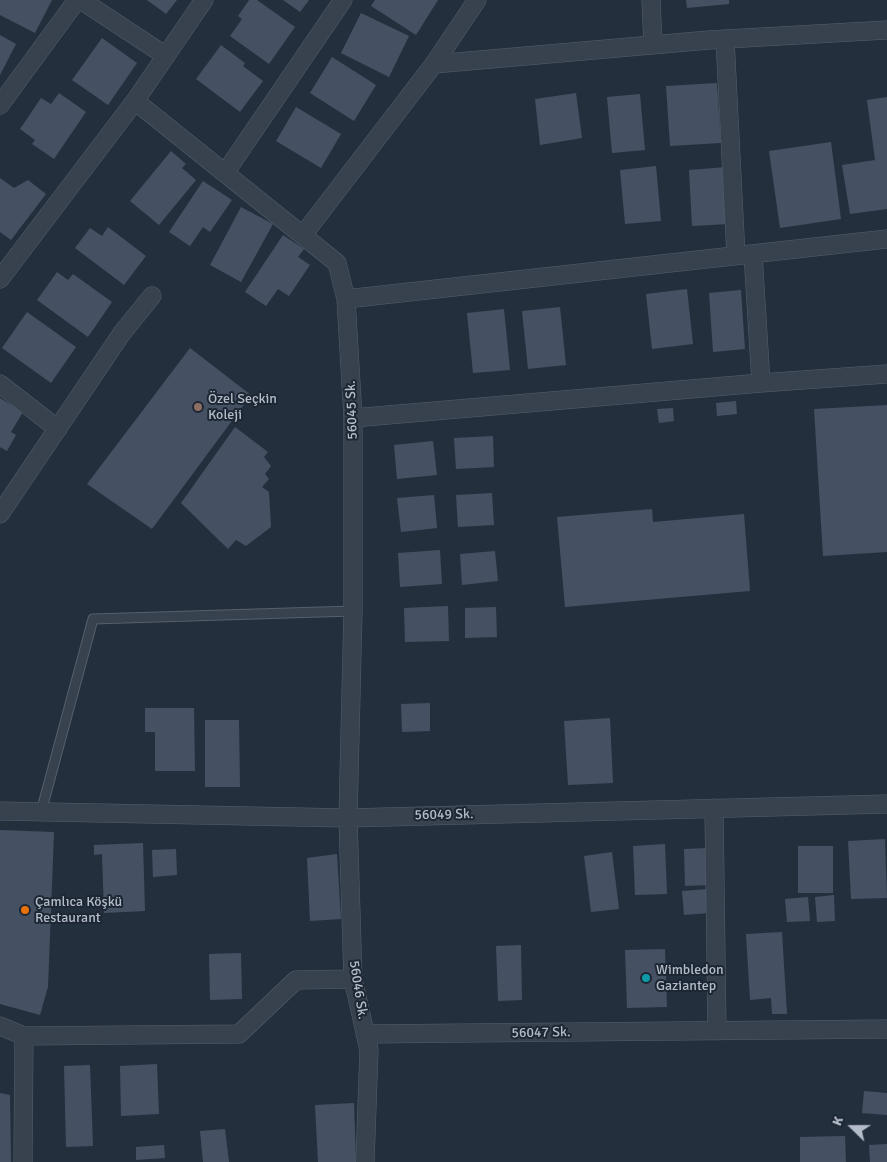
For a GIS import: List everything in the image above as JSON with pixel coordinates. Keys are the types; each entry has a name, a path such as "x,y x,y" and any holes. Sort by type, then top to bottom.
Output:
{"street":[{"path":"0,105 77,0"},
{"path":"81,0 166,56"},
{"path":"0,280 135,101 204,0"},
{"path":"225,173 343,0"},
{"path":"303,235 434,64 477,0"},
{"path":"651,0 653,45"},
{"path":"434,64 725,39 887,30"},
{"path":"725,39 744,255 760,383"},
{"name":"56045 Sk.","path":"135,101 338,263 346,299 353,418 353,611 348,818"},
{"path":"346,299 887,239"},
{"path":"0,514 122,333 152,296"},
{"path":"353,418 887,374"},
{"path":"0,384 58,429"},
{"name":"56049 Sk.","path":"0,811 348,818 887,804"},
{"path":"714,808 717,1031"},
{"name":"56046 Sk.","path":"348,818 354,979 368,1050 365,1162"},
{"path":"0,1026 24,1036 239,1034 296,980 354,979"},
{"name":"56047 Sk.","path":"365,1034 887,1028"},
{"path":"23,1162 24,1036"}],"lane":[{"path":"41,812 93,619 353,611"}],"building":[{"path":"0,0 52,0 35,33 0,15"},
{"path":"147,0 177,0 166,14"},
{"path":"249,0 257,0 295,27 269,64 230,36 242,19 238,16"},
{"path":"283,0 309,0 300,12"},
{"path":"375,0 438,0 416,35 371,6"},
{"path":"686,0 729,0 729,4 687,8"},
{"path":"361,13 409,36 389,77 341,53"},
{"path":"0,35 16,44 0,75"},
{"path":"102,38 137,63 108,105 72,80"},
{"path":"221,45 245,63 243,66 263,81 240,112 196,79"},
{"path":"332,57 376,85 354,121 310,93"},
{"path":"717,83 721,143 670,146 666,86"},
{"path":"59,93 86,112 54,159 32,144 35,140 20,129 41,98 51,104"},
{"path":"576,93 582,138 540,145 535,99"},
{"path":"640,94 645,150 612,153 607,97"},
{"path":"887,97 887,209 850,214 842,165 875,160 867,100"},
{"path":"296,107 341,134 321,168 276,141"},
{"path":"831,142 841,219 780,228 769,151"},
{"path":"171,151 186,164 182,168 196,180 159,225 130,201"},
{"path":"656,166 661,221 625,224 620,170"},
{"path":"726,167 729,224 692,226 689,170"},
{"path":"0,178 14,188 28,180 46,194 11,240 0,232"},
{"path":"203,181 232,200 210,232 203,227 190,246 169,232"},
{"path":"241,207 273,224 241,282 210,265"},
{"path":"108,227 146,256 124,285 75,248 90,228 102,236"},
{"path":"283,235 304,249 298,257 310,265 289,296 278,289 266,306 245,292"},
{"path":"57,272 68,280 73,274 112,302 88,337 37,300"},
{"path":"687,289 693,344 652,349 646,294"},
{"path":"741,290 745,349 713,352 709,293"},
{"path":"560,307 566,365 528,369 522,311"},
{"path":"504,309 510,370 473,373 467,313"},
{"path":"27,312 76,347 51,383 2,348"},
{"path":"190,348 251,395 152,529 87,484"},
{"path":"0,398 23,412 11,432 16,435 7,451 0,447"},
{"path":"736,401 737,414 717,416 716,403"},
{"path":"887,405 887,552 823,556 814,409"},
{"path":"673,408 674,421 659,423 657,409"},
{"path":"235,427 268,452 264,457 271,466 265,474 269,479 262,487 269,492 271,527 246,546 236,540 228,549 181,503"},
{"path":"493,436 494,467 456,469 454,438"},
{"path":"433,441 437,475 397,479 394,445"},
{"path":"492,493 494,525 458,527 456,495"},
{"path":"434,495 437,528 401,532 397,498"},
{"path":"652,509 653,522 744,514 750,591 565,607 557,517"},
{"path":"440,550 442,584 400,587 398,553"},
{"path":"495,551 498,581 462,585 460,554"},
{"path":"448,606 449,641 405,642 404,608"},
{"path":"496,607 497,637 465,638 465,608"},
{"path":"430,703 430,731 402,732 401,704"},
{"path":"145,708 194,708 195,771 155,771 155,732 145,732"},
{"path":"610,718 613,783 568,785 564,721"},
{"path":"205,720 239,720 240,787 205,787"},
{"name":"Çamlıca Köşkü Restaurant","path":"0,830 54,832 48,987 40,1015 0,1004"},
{"path":"885,839 887,898 851,899 848,841"},
{"path":"143,843 145,911 104,913 102,854 94,855 94,845"},
{"path":"665,844 667,894 635,895 633,846"},
{"path":"798,846 833,846 833,893 798,893"},
{"path":"709,848 710,885 685,886 684,849"},
{"path":"176,849 177,875 153,877 152,850"},
{"path":"612,852 619,909 591,912 584,856"},
{"path":"337,854 341,919 310,921 307,858"},
{"path":"708,889 709,913 684,915 682,891"},
{"path":"834,895 835,921 817,922 815,897"},
{"path":"808,897 810,921 787,922 785,899"},
{"path":"782,932 787,1014 772,1014 771,998 750,1000 746,934"},
{"path":"521,945 522,1000 498,1001 496,946"},
{"name":"Wimbledon Gaziantep","path":"665,949 667,1007 627,1008 625,950"},
{"path":"241,953 242,999 210,1000 209,954"},
{"path":"157,1064 159,1114 121,1116 120,1066"},
{"path":"90,1065 93,1146 66,1147 64,1066"},
{"path":"864,1091 887,1093 887,1115 862,1113"},
{"path":"0,1093 10,1095 11,1162 0,1162"},
{"path":"354,1103 356,1162 318,1162 315,1105"},
{"path":"225,1129 229,1162 203,1162 200,1131"},
{"path":"845,1136 846,1162 800,1162 800,1137"},
{"path":"887,1144 887,1162 870,1162 869,1145"},
{"path":"164,1145 165,1158 136,1160 136,1147"}],"place":[{"name":"Özel Seçkin Koleji","path":"198,407"},
{"name":"Çamlıca Köşkü Restaurant","path":"25,910"},
{"name":"Wimbledon Gaziantep","path":"646,978"}]}
